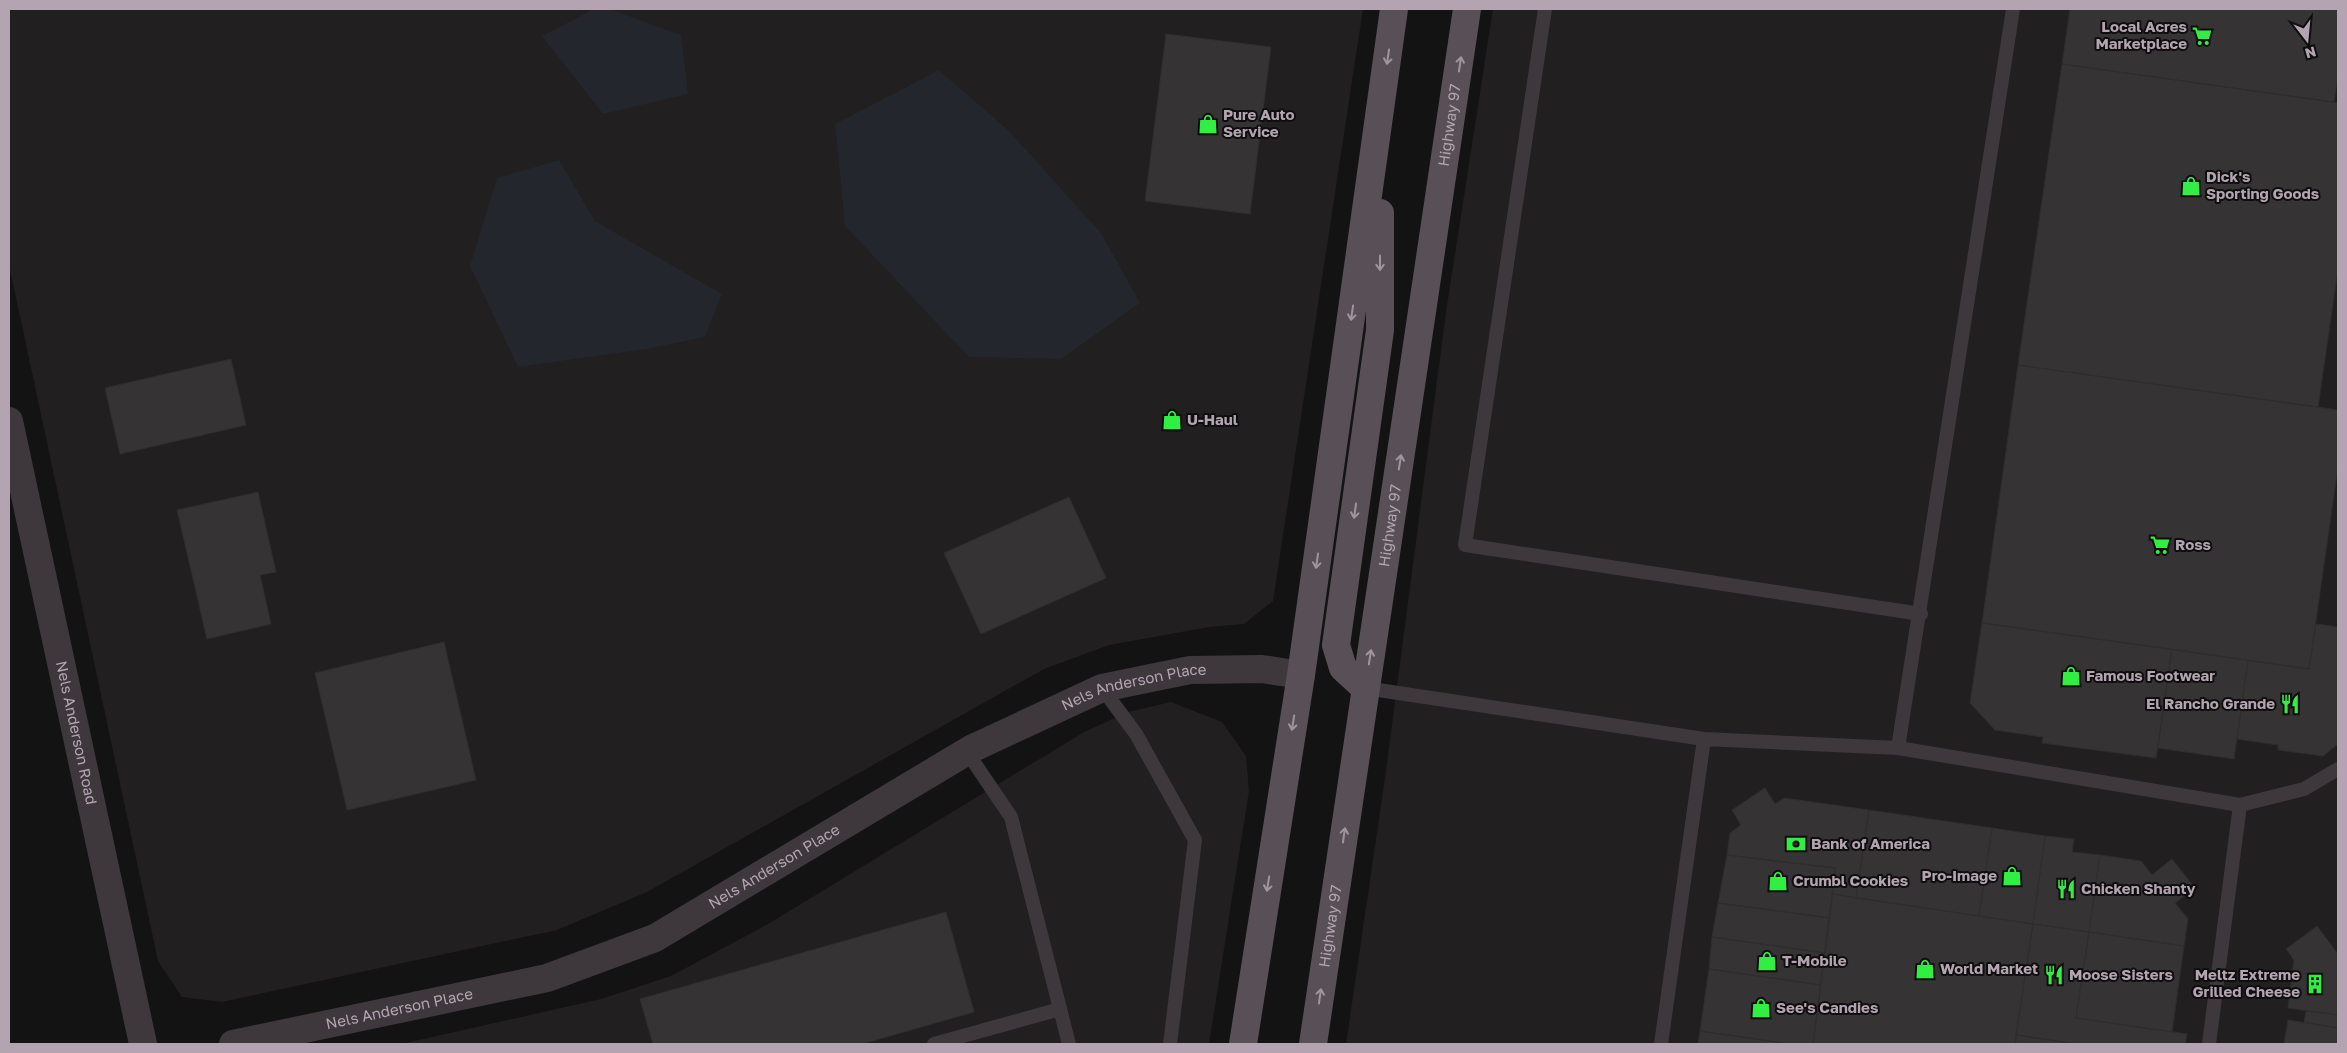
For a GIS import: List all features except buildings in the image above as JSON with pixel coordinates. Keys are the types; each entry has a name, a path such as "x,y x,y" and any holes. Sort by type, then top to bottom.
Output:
{"main road":[{"path":"1243,1044 1301,675 1394,9"},
{"name":"Highway 97","path":"1313,1044 1467,9"},
{"path":"1365,688 1343,668 1336,645 1380,330 1381,109"}],"street":[{"name":"Nels Anderson Road","path":"9,421 143,1044"},
{"name":"Nels Anderson Place","path":"233,1044 547,978 655,938 967,752 1102,688 1190,670 1262,669 1301,675"}],"lane":[{"path":"1545,9 1465,545 1921,614"},
{"path":"1898,748 1921,614 1934,515 2014,9"},
{"path":"1102,688 1136,734 1195,840 1170,1044"},
{"path":"1365,688 1704,739 1898,748 2240,805 2304,789 2338,769"},
{"path":"1661,1044 1704,739"},
{"path":"967,752 1011,817 1069,1044"},
{"path":"2209,1044 2240,805"},
{"path":"934,1044 1060,1009"}],"shaded area":[{"path":"9,9 1363,9 1273,601 1244,624 1209,627 1109,645 1044,669 647,892 557,930 222,1002 182,997 158,961 9,265"},
{"path":"594,9 610,9 681,35 688,94 603,114 542,36"},
{"path":"1493,9 2338,9 2338,1044 1346,1044 1385,778 1446,312"},
{"path":"939,70 1009,131 1101,233 1140,303 1061,359 969,357 845,226 835,124"},
{"path":"559,160 595,221 722,294 705,337 646,349 518,367 470,266 497,178"},
{"path":"1171,702 1222,722 1246,756 1249,791 1209,1044 401,1044 601,999 671,976 768,924 1084,732 1128,712"}],"place":[{"name":"Local Acres Marketplace","path":"2202,36"},
{"name":"Pure Auto Service","path":"1208,124"},
{"name":"Dick's Sporting Goods","path":"2191,186"},
{"name":"U-Haul","path":"1172,420"},
{"name":"Ross","path":"2160,545"},
{"name":"Famous Footwear","path":"2071,676"},
{"name":"El Rancho Grande","path":"2290,704"},
{"name":"Bank of America","path":"1796,844"},
{"name":"Pro-Image","path":"2012,876"},
{"name":"Crumbl Cookies","path":"1778,881"},
{"name":"Chicken Shanty","path":"2066,889"},
{"name":"T-Mobile","path":"1767,961"},
{"name":"World Market","path":"1925,969"},
{"name":"Moose Sisters","path":"2054,975"},
{"name":"Meltz Extreme Grilled Cheese","path":"2315,984"},
{"name":"See's Candies","path":"1761,1008"}]}
